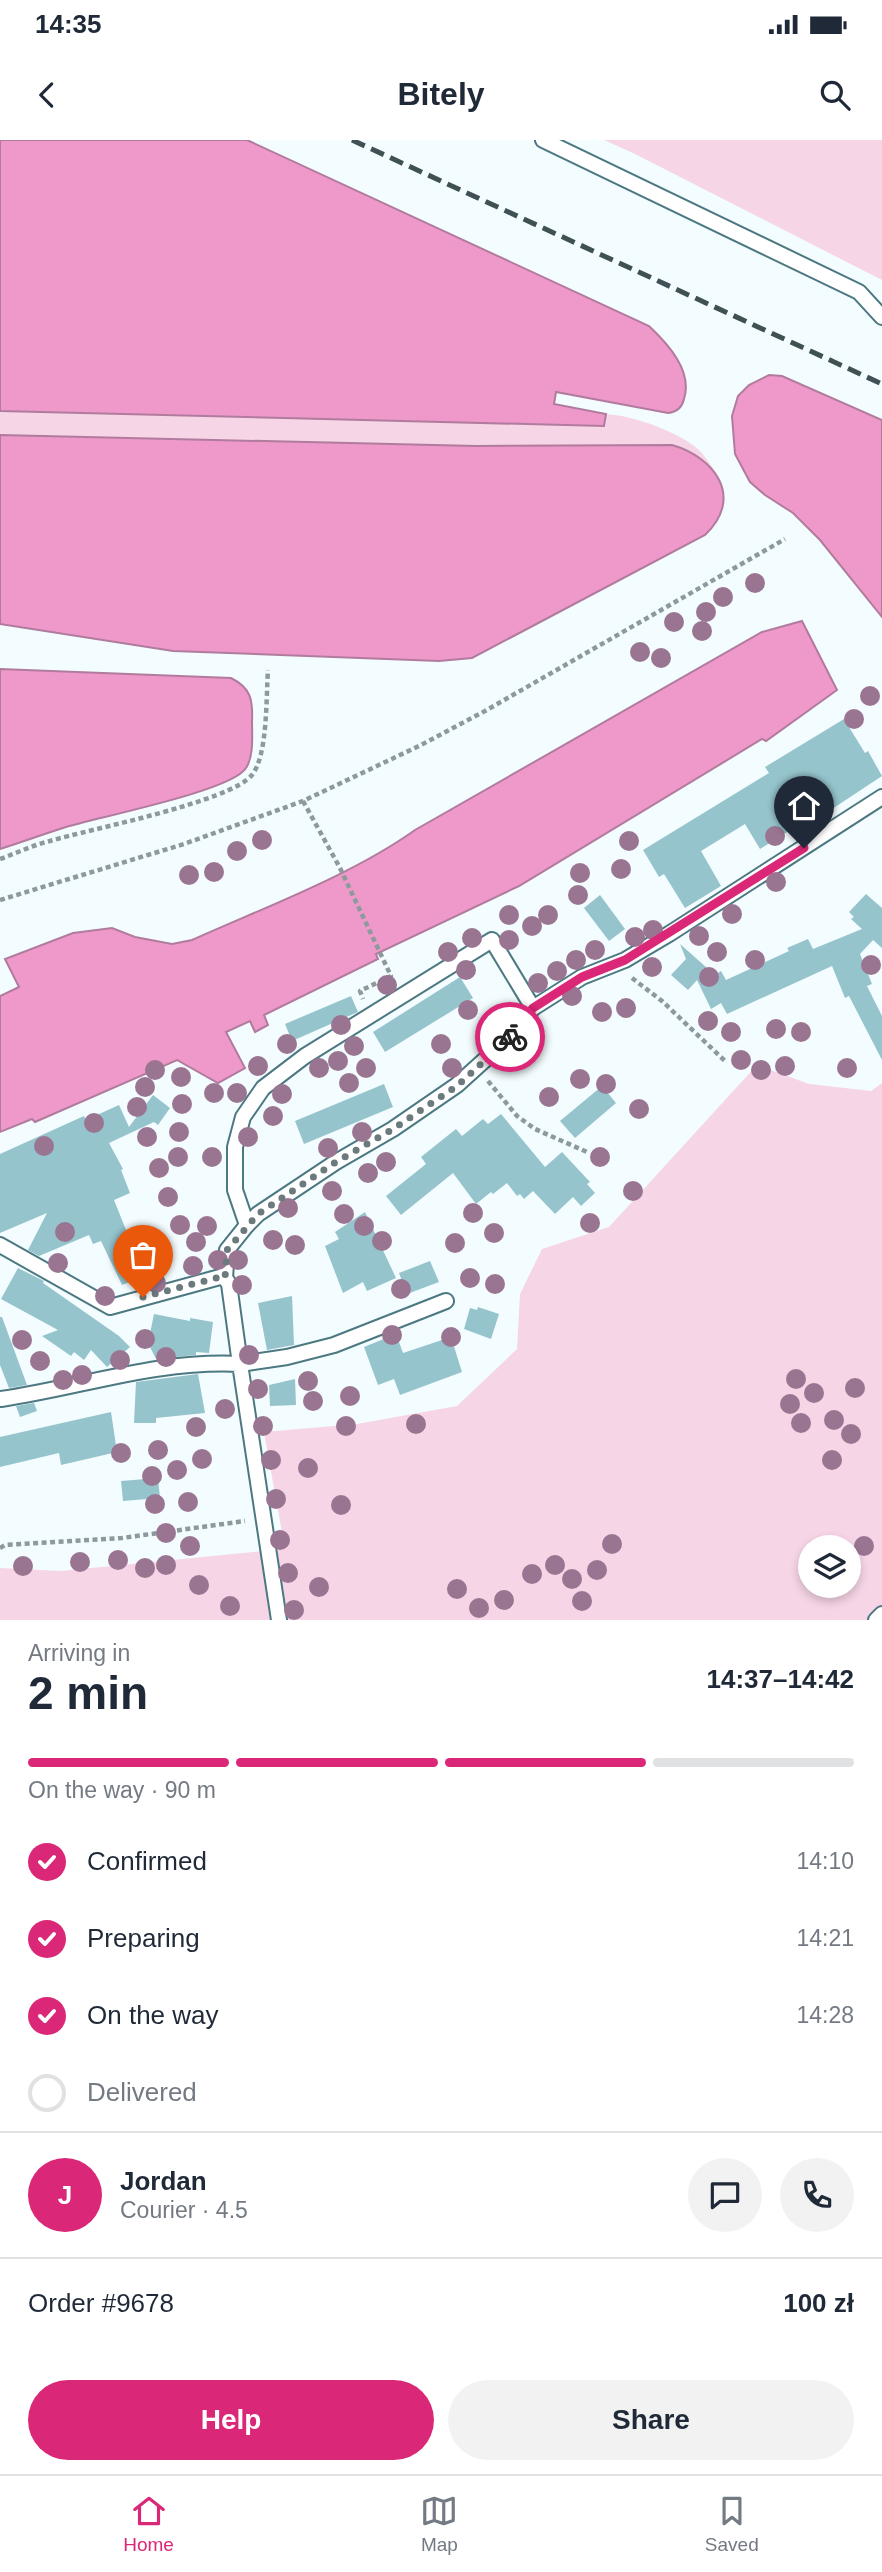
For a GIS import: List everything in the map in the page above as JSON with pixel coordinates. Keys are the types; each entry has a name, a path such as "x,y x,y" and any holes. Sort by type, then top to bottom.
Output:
{"lane":[{"path":"542,140 859,292 882,317"},
{"path":"279,1620 229,1284 225,1278 227,1250 258,1214 457,1086 509,1038 533,1008 582,977 615,964 668,934 882,797"},
{"path":"247,1225 235,1190 235,1147 243,1117 263,1088 305,1056 492,940 533,1008"},
{"path":"0,1245 110,1307 220,1277 225,1278"},
{"path":"1,1399 67,1389 141,1370 185,1364 240,1364 288,1357 334,1345 446,1301"},
{"path":"876,1620 882,1614"}],"path":[{"path":"0,900 184,844 303,801 419,746 485,711 785,539"},
{"path":"0,859 48,841 230,791 252,775 263,749 268,670"},
{"path":"303,801 340,868 391,976 359,991 371,1015"},
{"path":"615,964 662,1001 725,1061"},
{"path":"477,1067 517,1116 535,1129 587,1152"},
{"path":"0,1548 5,1545 122,1538 263,1518"}],"shaded area":[{"path":"0,140 247,140 649,326 664,341 682,368 686,389 683,402 679,409 668,413 556,392 554,404 606,414 604,426 0,411"},
{"path":"604,140 882,140 882,280 635,154"},
{"path":"769,375 782,376 882,420 882,617 820,540 793,513 750,482 735,454 732,416 738,396 749,385"},
{"path":"0,411 603,426 606,414 643,421 682,438 701,452 717,474 690,451 671,445 476,446 0,435"},
{"path":"0,435 476,446 672,445 700,459 711,469 719,480 723,507 717,521 705,535 472,658 439,661 173,651 0,624"},
{"path":"802,621 837,690 766,741 762,739 519,886 376,954 378,959 264,1015 268,1025 255,1032 250,1021 226,1032 245,1068 218,1083 177,1060 35,1122 32,1119 0,1132 0,996 19,987 5,959 73,933 112,928 135,937 172,944 192,940 364,862 415,830 762,632"},
{"path":"0,669 231,678 247,690 251,701 252,745 249,763 236,777 216,786 66,827 0,849"},
{"path":"757,1065 809,1084 871,1091 882,1083 882,1620 0,1620 0,1568 61,1571 285,1549 264,1432 357,1424 457,1406 517,1349 520,1294 542,1249 609,1227"}],"building":[{"path":"844,719 865,753 868,751 882,776 820,817 818,813 760,849 745,824 701,851 721,886 685,908 664,874 659,877 643,850 769,773 765,767"},
{"path":"866,894 882,908 882,948 873,940 860,954 872,984 867,986 882,1016 882,1060 849,996 845,998 832,966 727,1014 721,1003 711,1009 697,980 688,990 671,975 686,959 680,944 715,975 721,971 726,980 789,951 787,948 808,939 813,949 862,929 851,919 854,917 849,912"},
{"path":"600,895 625,929 609,941 584,908"},
{"path":"460,977 473,998 385,1052 373,1032"},
{"path":"351,996 358,1012 292,1041 285,1024"},
{"path":"384,1084 393,1107 304,1144 295,1121"},
{"path":"602,1086 616,1103 575,1138 560,1121"},
{"path":"153,1095 170,1108 158,1125 154,1122 109,1143 123,1169 121,1170 130,1193 114,1200 130,1240 141,1236 150,1258 158,1254 167,1273 135,1287 132,1281 122,1285 101,1241 93,1244 89,1235 39,1256 28,1250 47,1213 0,1233 0,1154 84,1116 86,1120 119,1105 129,1127"},
{"path":"501,1114 545,1167 562,1152 590,1182 587,1184 595,1193 581,1206 573,1197 555,1214 533,1191 524,1199 520,1194 517,1196 507,1183 476,1204 453,1173 401,1215 386,1196 426,1164 421,1157 456,1129 462,1136 483,1119 488,1124"},
{"path":"365,1212 396,1278 367,1291 363,1282 343,1293 325,1246 339,1239 335,1232"},
{"path":"430,1261 439,1282 407,1294 399,1273"},
{"path":"18,1268 44,1281 43,1283 119,1336 130,1347 107,1367 91,1350 84,1360 74,1352 71,1356 42,1336 58,1330 1,1299"},
{"path":"292,1296 294,1345 267,1350 258,1303"},
{"path":"478,1307 499,1314 491,1339 464,1329 470,1308 477,1310"},
{"path":"154,1314 213,1322 209,1353 196,1352 196,1355 156,1359 148,1343"},
{"path":"0,1317 27,1385 9,1388 0,1365"},
{"path":"396,1334 403,1353 451,1337 462,1372 400,1395 394,1379 378,1385 364,1347"},
{"path":"198,1374 205,1413 156,1418 156,1423 134,1423 136,1382"},
{"path":"295,1379 296,1405 270,1406 269,1385"},
{"path":"34,1403 37,1411 20,1417 16,1406"},
{"path":"111,1412 117,1452 61,1465 59,1453 0,1467 0,1437"},
{"path":"158,1478 160,1498 123,1501 121,1481"}],"railway":[{"path":"352,140 882,384"}],"way so far":[{"path":"143,1297 220,1277 225,1278 227,1250 258,1214 457,1086 510,1037"}],"route":[{"path":"510,1037 533,1008 582,977 625,960 804,848"}]}
